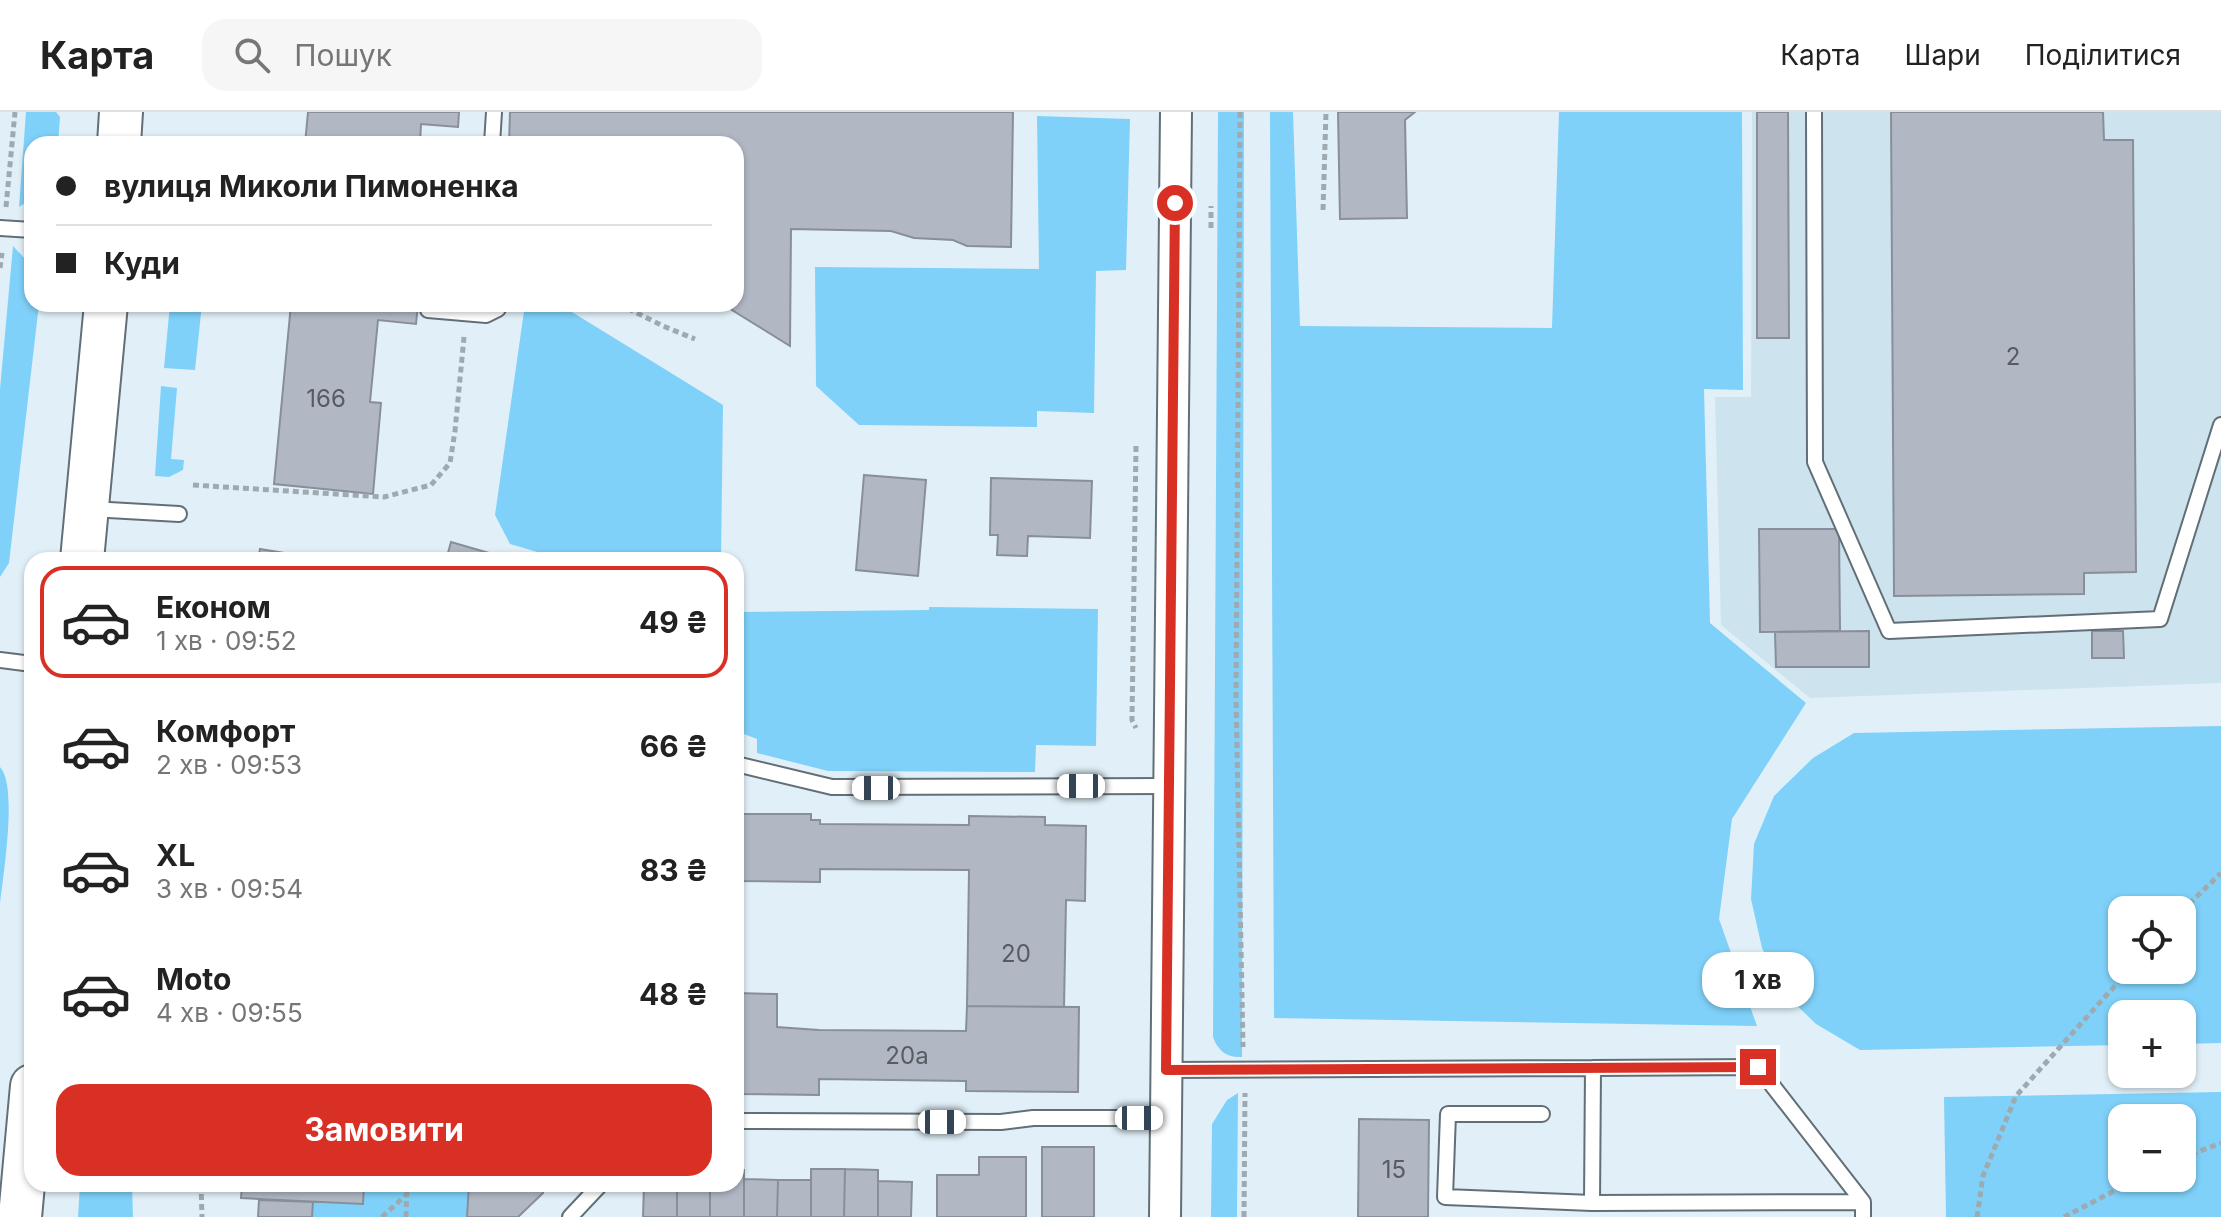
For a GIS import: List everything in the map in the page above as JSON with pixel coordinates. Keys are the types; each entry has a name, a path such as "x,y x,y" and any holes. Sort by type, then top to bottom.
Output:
{"main road":[{"path":"120,136 121,112"},
{"path":"83,552 103,312"},
{"path":"20,1217 24,1173"}],"street":[{"path":"1165,1217 1176,112"}],"lane":[{"path":"492,136 494,112"},
{"path":"1814,112 1815,462 1889,631 2160,619 2221,425"},
{"path":"2,228 24,229"},
{"path":"447,312 486,315 492,312"},
{"path":"87,509 179,514"},
{"path":"0,660 24,663"},
{"path":"744,766 832,787 1169,786"},
{"path":"1166,1070 1758,1067 1863,1210"},
{"path":"1592,1203 1593,1068"},
{"path":"1542,1114 1448,1114 1445,1197 1863,1210"},
{"path":"744,1121 1001,1122 1033,1118 1166,1118"},
{"path":"570,1217 591,1192"}],"path":[{"path":"0,268 15,112"},
{"path":"1240,112 1236,698 1245,1070 1244,1217"},
{"path":"1323,210 1326,112"},
{"path":"635,312 695,339"},
{"path":"193,485 384,497 431,485 450,463 466,314"},
{"path":"2196,897 2221,873"},
{"path":"1977,1217 1983,1176 2016,1096 2116,984"},
{"path":"2196,1153 2221,1143"},
{"path":"201,1192 202,1217"},
{"path":"406,1192 406,1217"},
{"path":"2064,1217 2112,1192"},
{"path":"382,1217 406,1196"}],"shaded area":[{"path":"26,112 56,112 60,117 59,136 24,136"},
{"path":"1218,112 1244,112 1242,1057 1224,1053 1213,1037"},
{"path":"1270,112 1293,112 1300,326 1552,328 1559,112 1742,112 1743,390 1704,389 1710,623 1806,703 1732,819 1719,919 1757,1026 1274,1018"},
{"path":"1752,112 2221,112 2221,683 1810,698 1721,625 1715,397 1751,397"},
{"path":"1037,116 1130,119 1126,270 1096,271 1094,413 1037,411 1037,427 859,425 816,386 815,267 1039,269"},
{"path":"24,139 24,204 19,207"},
{"path":"13,246 24,258 24,312 38,312 9,563 0,577 0,389"},
{"path":"169,312 201,312 195,370 164,368"},
{"path":"524,312 572,312 723,405 721,552 538,552 510,544 495,515"},
{"path":"161,386 177,388 171,459 184,460 183,470 169,477 155,476"},
{"path":"929,607 1098,609 1096,746 1036,745 1035,772 828,771 757,753 757,739 744,734 744,612 929,610"},
{"path":"2221,726 2221,1043 2196,1044 2196,1000 2108,1000 2108,1045 1860,1050 1816,1024 1784,993 1762,948 1751,899 1754,844 1774,796 1813,758 1854,733"},
{"path":"0,767 5,777 9,811 0,904"},
{"path":"2221,1092 2221,1217 1946,1217 1944,1097"},
{"path":"1238,1093 1237,1217 1211,1217 1212,1124 1227,1100"},
{"path":"80,1192 132,1192 133,1217 78,1217"},
{"path":"364,1192 469,1192 467,1217 312,1217 313,1202 363,1204"}],"building":[{"path":"308,112 459,112 458,127 421,124 420,136 306,136"},
{"path":"510,112 1013,112 1011,247 967,246 953,240 914,238 891,231 791,229 790,346 735,312 744,312 744,136 509,136"},
{"path":"1338,112 1415,112 1405,120 1407,218 1340,219"},
{"path":"1757,112 1788,112 1789,338 1757,338"},
{"path":"1891,112 2103,112 2104,140 2133,140 2136,572 2084,573 2084,594 1894,596"},
{"path":"290,312 417,312 416,324 378,320 370,402 381,403 373,494 274,484"},
{"path":"864,475 926,480 918,576 856,570"},
{"path":"991,478 1092,481 1090,538 1028,536 1027,556 997,555 998,535 990,535"},
{"path":"1759,529 1839,529 1840,631 1760,632"},
{"path":"451,542 485,552 448,552"},
{"path":"1869,631 1869,667 1776,667 1775,632"},
{"path":"2092,631 2123,631 2124,658 2092,658"},
{"path":"744,814 811,814 811,820 820,820 820,824 969,825 969,816 1045,817 1045,825 1086,826 1085,901 1066,900 1064,1007 967,1006 969,870 820,869 820,882 744,881"},
{"path":"744,993 777,994 777,1027 819,1030 966,1031 967,1006 1079,1007 1078,1092 966,1091 966,1081 819,1079 819,1095 744,1094"},
{"path":"1359,1119 1429,1120 1428,1217 1358,1217"},
{"path":"1042,1147 1094,1147 1094,1217 1042,1217"},
{"path":"979,1157 1026,1157 1026,1217 937,1217 937,1175 979,1175"},
{"path":"811,1169 845,1169 844,1217 811,1217"},
{"path":"845,1169 878,1170 878,1217 844,1217"},
{"path":"744,1179 778,1180 777,1217 744,1217"},
{"path":"778,1180 811,1180 811,1217 777,1217"},
{"path":"878,1181 912,1182 911,1217 878,1217"},
{"path":"241,1192 364,1192 363,1204 241,1198"},
{"path":"469,1192 543,1192 518,1217 467,1217"},
{"path":"644,1192 677,1192 677,1217 643,1217"},
{"path":"677,1192 710,1192 710,1217 677,1217"},
{"path":"710,1192 744,1192 744,1217 710,1217"},
{"path":"259,1200 313,1202 312,1217 258,1217"}],"route":[{"path":"1175,203 1166,1070 1758,1067"}]}
